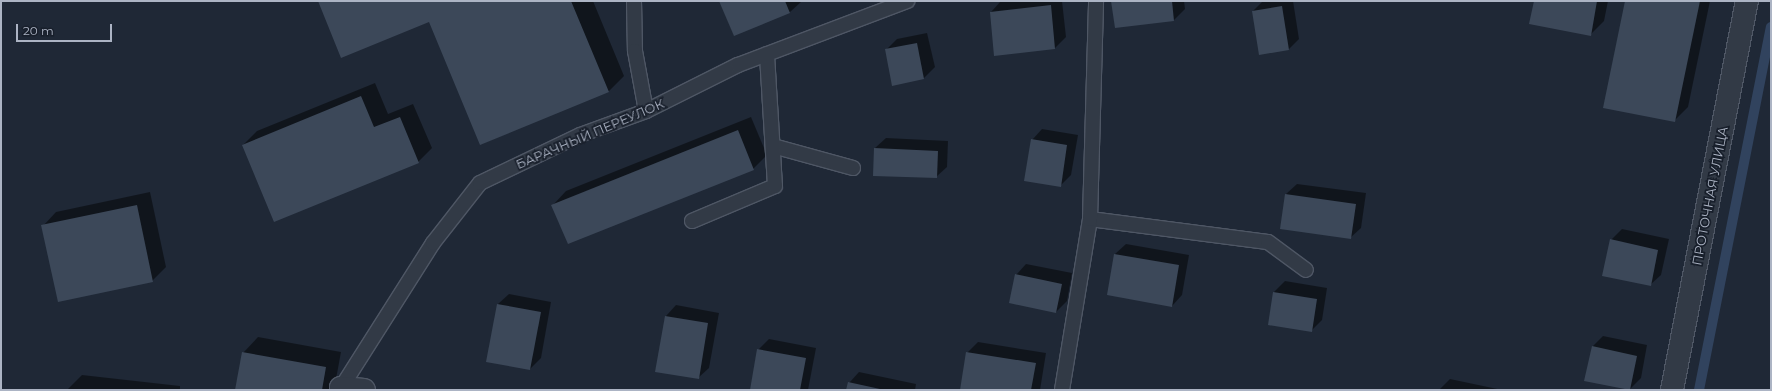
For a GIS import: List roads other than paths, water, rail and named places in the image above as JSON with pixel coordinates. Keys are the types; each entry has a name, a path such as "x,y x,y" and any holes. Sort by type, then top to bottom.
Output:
{"street":[{"name":"ПРОТОЧНАЯ УЛИЦА","path":"1672,390 1747,1"},
{"path":"341,389 364,390"}],"lane":[{"path":"634,1 634,51 646,112"},
{"name":"БАРАЧНЫЙ ПЕРЕУЛОК","path":"341,389 433,243 480,183 580,135 646,112 738,65 907,1"},
{"path":"1062,390 1090,220 1096,1"},
{"path":"692,221 775,186 767,54"},
{"path":"773,146 854,168"},
{"path":"1090,220 1268,242 1306,270"}],"waterway":[{"path":"1699,390 1771,27"}]}
